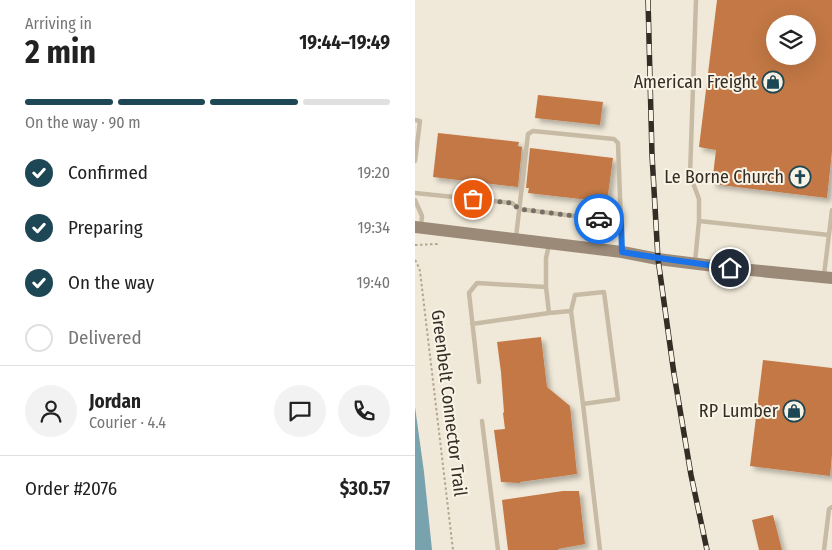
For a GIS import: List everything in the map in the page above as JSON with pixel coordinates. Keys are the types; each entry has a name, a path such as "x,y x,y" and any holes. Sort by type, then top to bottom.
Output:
{"street":[{"path":"418,228 828,278"}],"lane":[{"path":"695,263 699,200 690,175 696,0"},
{"path":"415,120 419,121 415,161"},
{"path":"515,240 528,134 533,131 614,139 618,143 622,252"},
{"path":"415,193 512,203 519,209 621,222"},
{"path":"415,200 422,216 418,228"},
{"path":"828,278 829,235 832,210"},
{"path":"699,221 829,235"},
{"path":"549,244 546,258 549,313"},
{"path":"479,382 469,294 477,283 547,287"},
{"path":"583,404 618,399 604,292 575,295 571,311 601,550"},
{"path":"472,324 571,311"},
{"path":"482,421 498,550"},
{"path":"824,550 829,509 832,507"}],"path":[{"name":"Greenbelt Connector Trail","path":"415,260 420,271 453,550"}],"water":[{"path":"415,407 424,472 432,550 415,550"}],"building":[{"path":"717,0 832,0 832,151 827,198 712,184 716,150 699,147"},
{"path":"538,95 603,102 600,125 535,118"},
{"path":"438,133 519,142 518,146 522,147 518,187 433,177"},
{"path":"530,148 613,158 607,202 528,193 529,188 526,188"},
{"path":"541,337 547,387 570,406 577,474 520,483 501,482 494,430 505,429 497,342"},
{"name":"RP Lumber","path":"763,360 832,368 832,454 830,476 750,466"},
{"path":"563,491 579,491 585,544 558,550 508,550 502,500"},
{"path":"773,515 782,550 759,550 752,520"}],"railway":[{"path":"648,0 652,155 658,259 674,374 691,475 707,550"}],"way so far":[{"path":"473,199 512,203 519,209 599,219"}],"place":[{"name":"American Freight","path":"773,82"},
{"name":"Le Borne Church","path":"800,177"},
{"name":"RP Lumber","path":"794,411"}],"route":[{"path":"599,219 621,222 622,252 730,268"}]}
